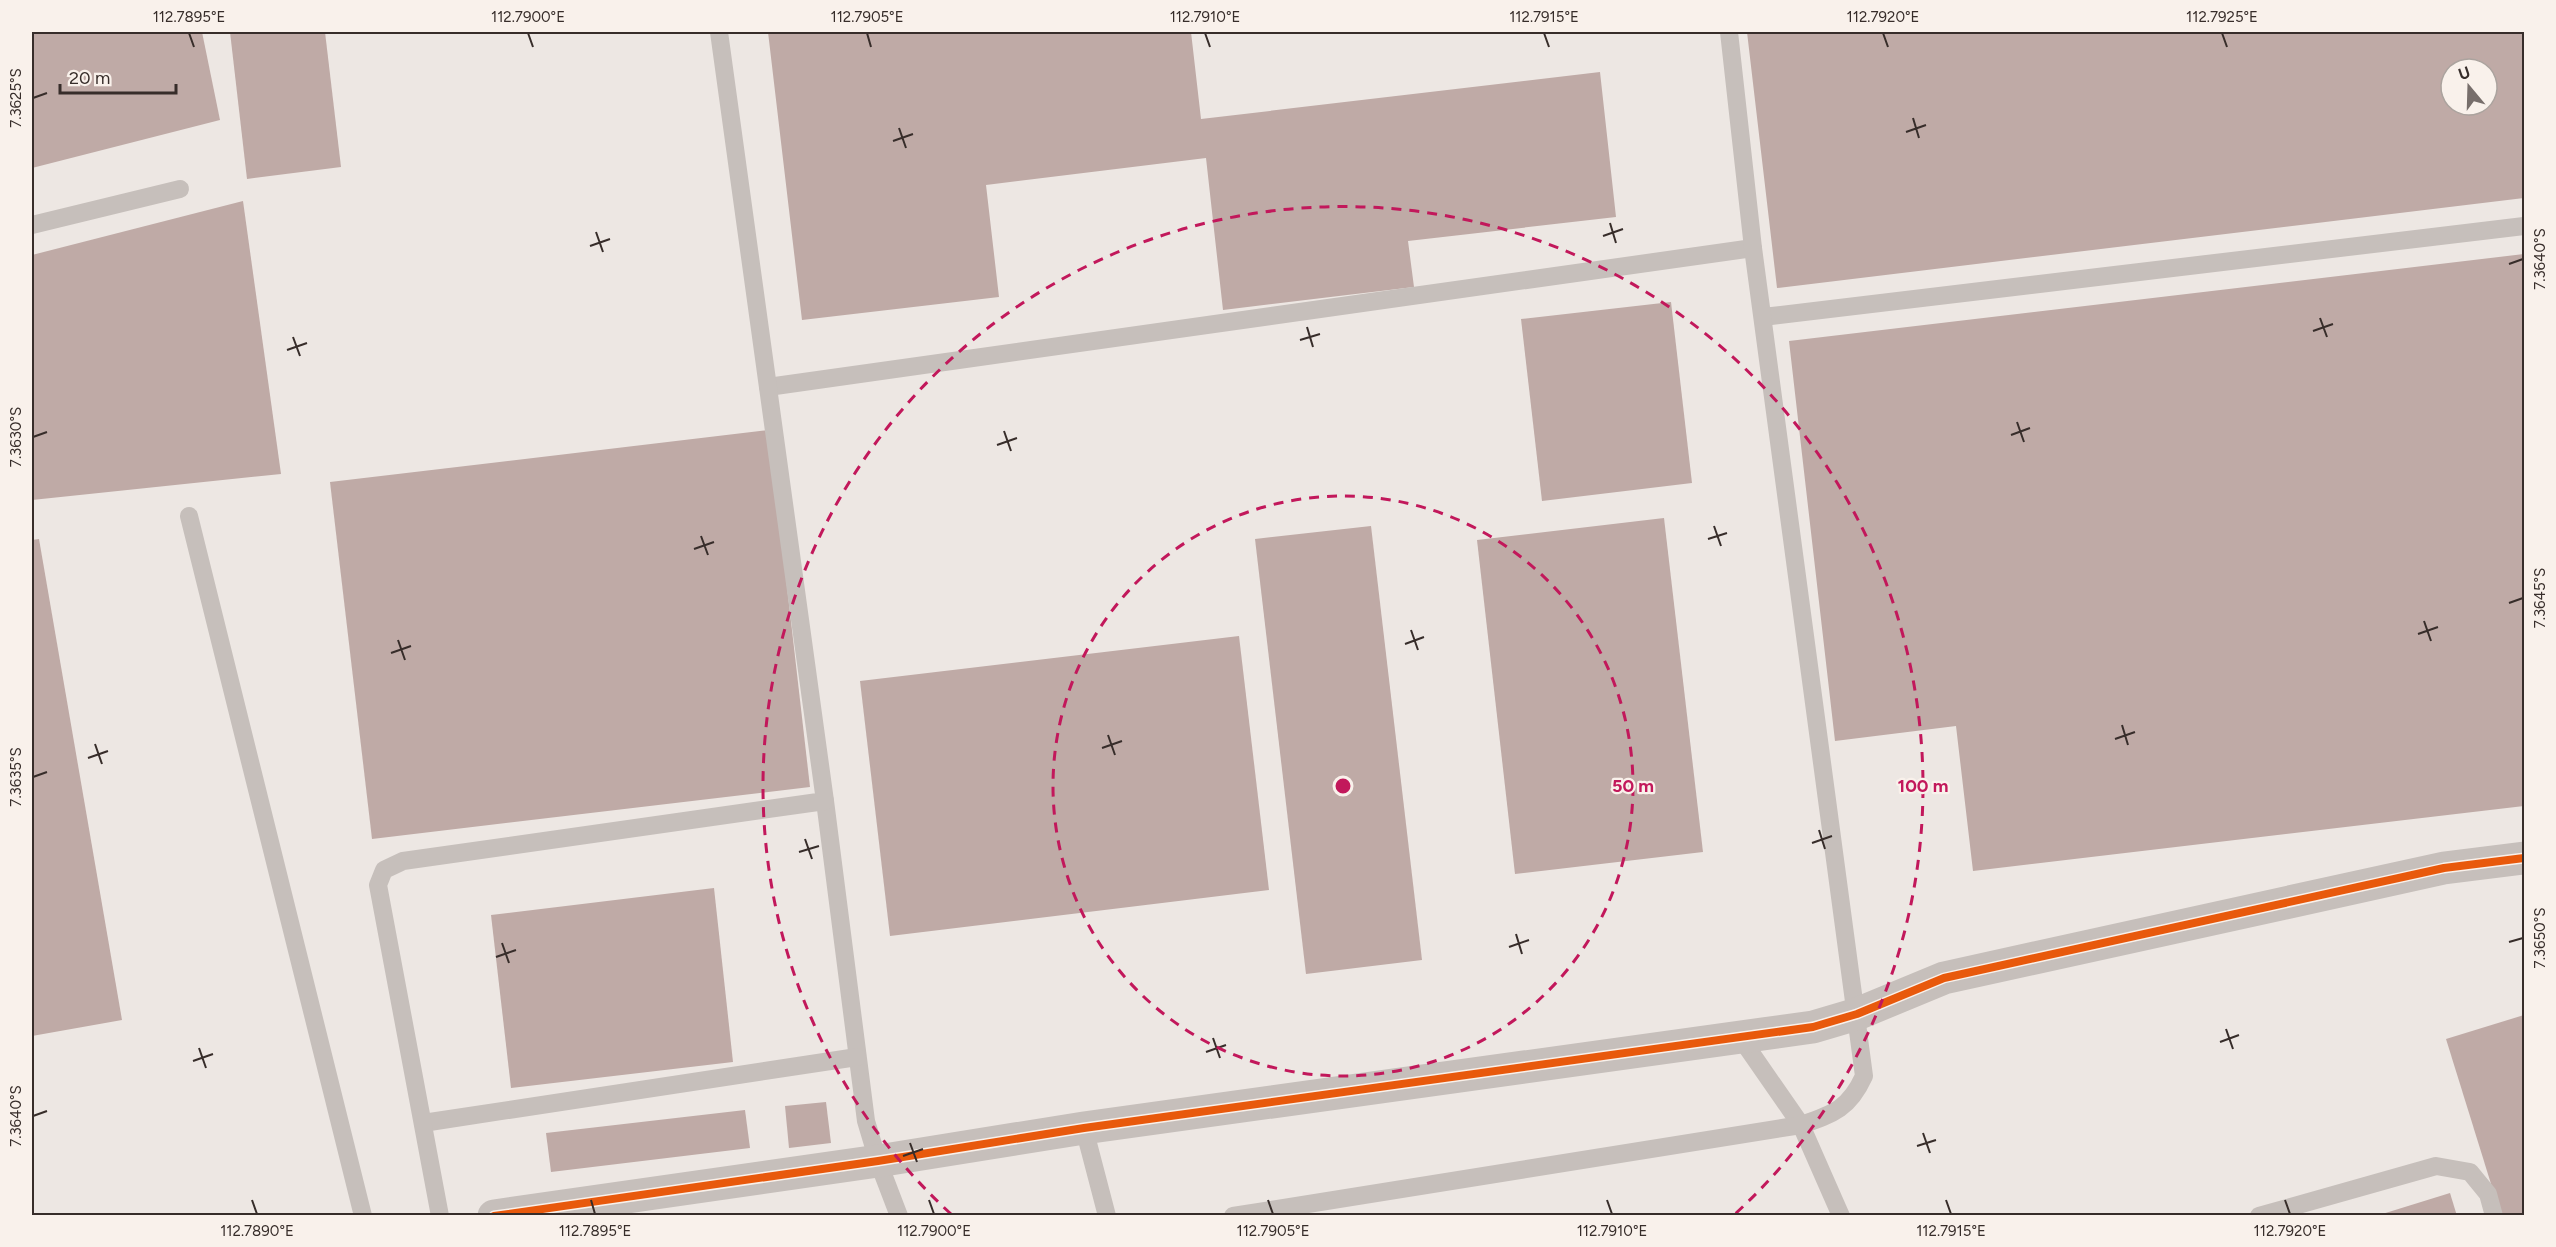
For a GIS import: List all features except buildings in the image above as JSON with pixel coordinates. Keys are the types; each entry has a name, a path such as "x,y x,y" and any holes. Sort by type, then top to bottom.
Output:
{"street":[{"path":"494,1215 561,1212 1084,1128 1813,1027 1857,1014 1944,978 2444,868 2524,858"}],"lane":[{"path":"719,32 825,801 866,1121 878,1161 899,1215"},
{"path":"1233,1215 1801,1125 1831,1115 1850,1101 1864,1076 1753,248 1729,32"},
{"path":"32,225 180,189"},
{"path":"1763,317 2524,226"},
{"path":"768,387 1753,248"},
{"path":"189,516 363,1215"},
{"path":"440,1215 378,885 384,870 403,861 825,801"},
{"path":"1740,1037 1801,1125 1841,1215"},
{"path":"423,1123 857,1057"},
{"path":"1084,1128 1107,1215"},
{"path":"2259,1215 2436,1166 2470,1172 2488,1194 2494,1215"}],"cycle path":[{"path":"494,1216 878,1161 1084,1128 1813,1027 1857,1014 1944,978 2444,868 2524,858"}]}
